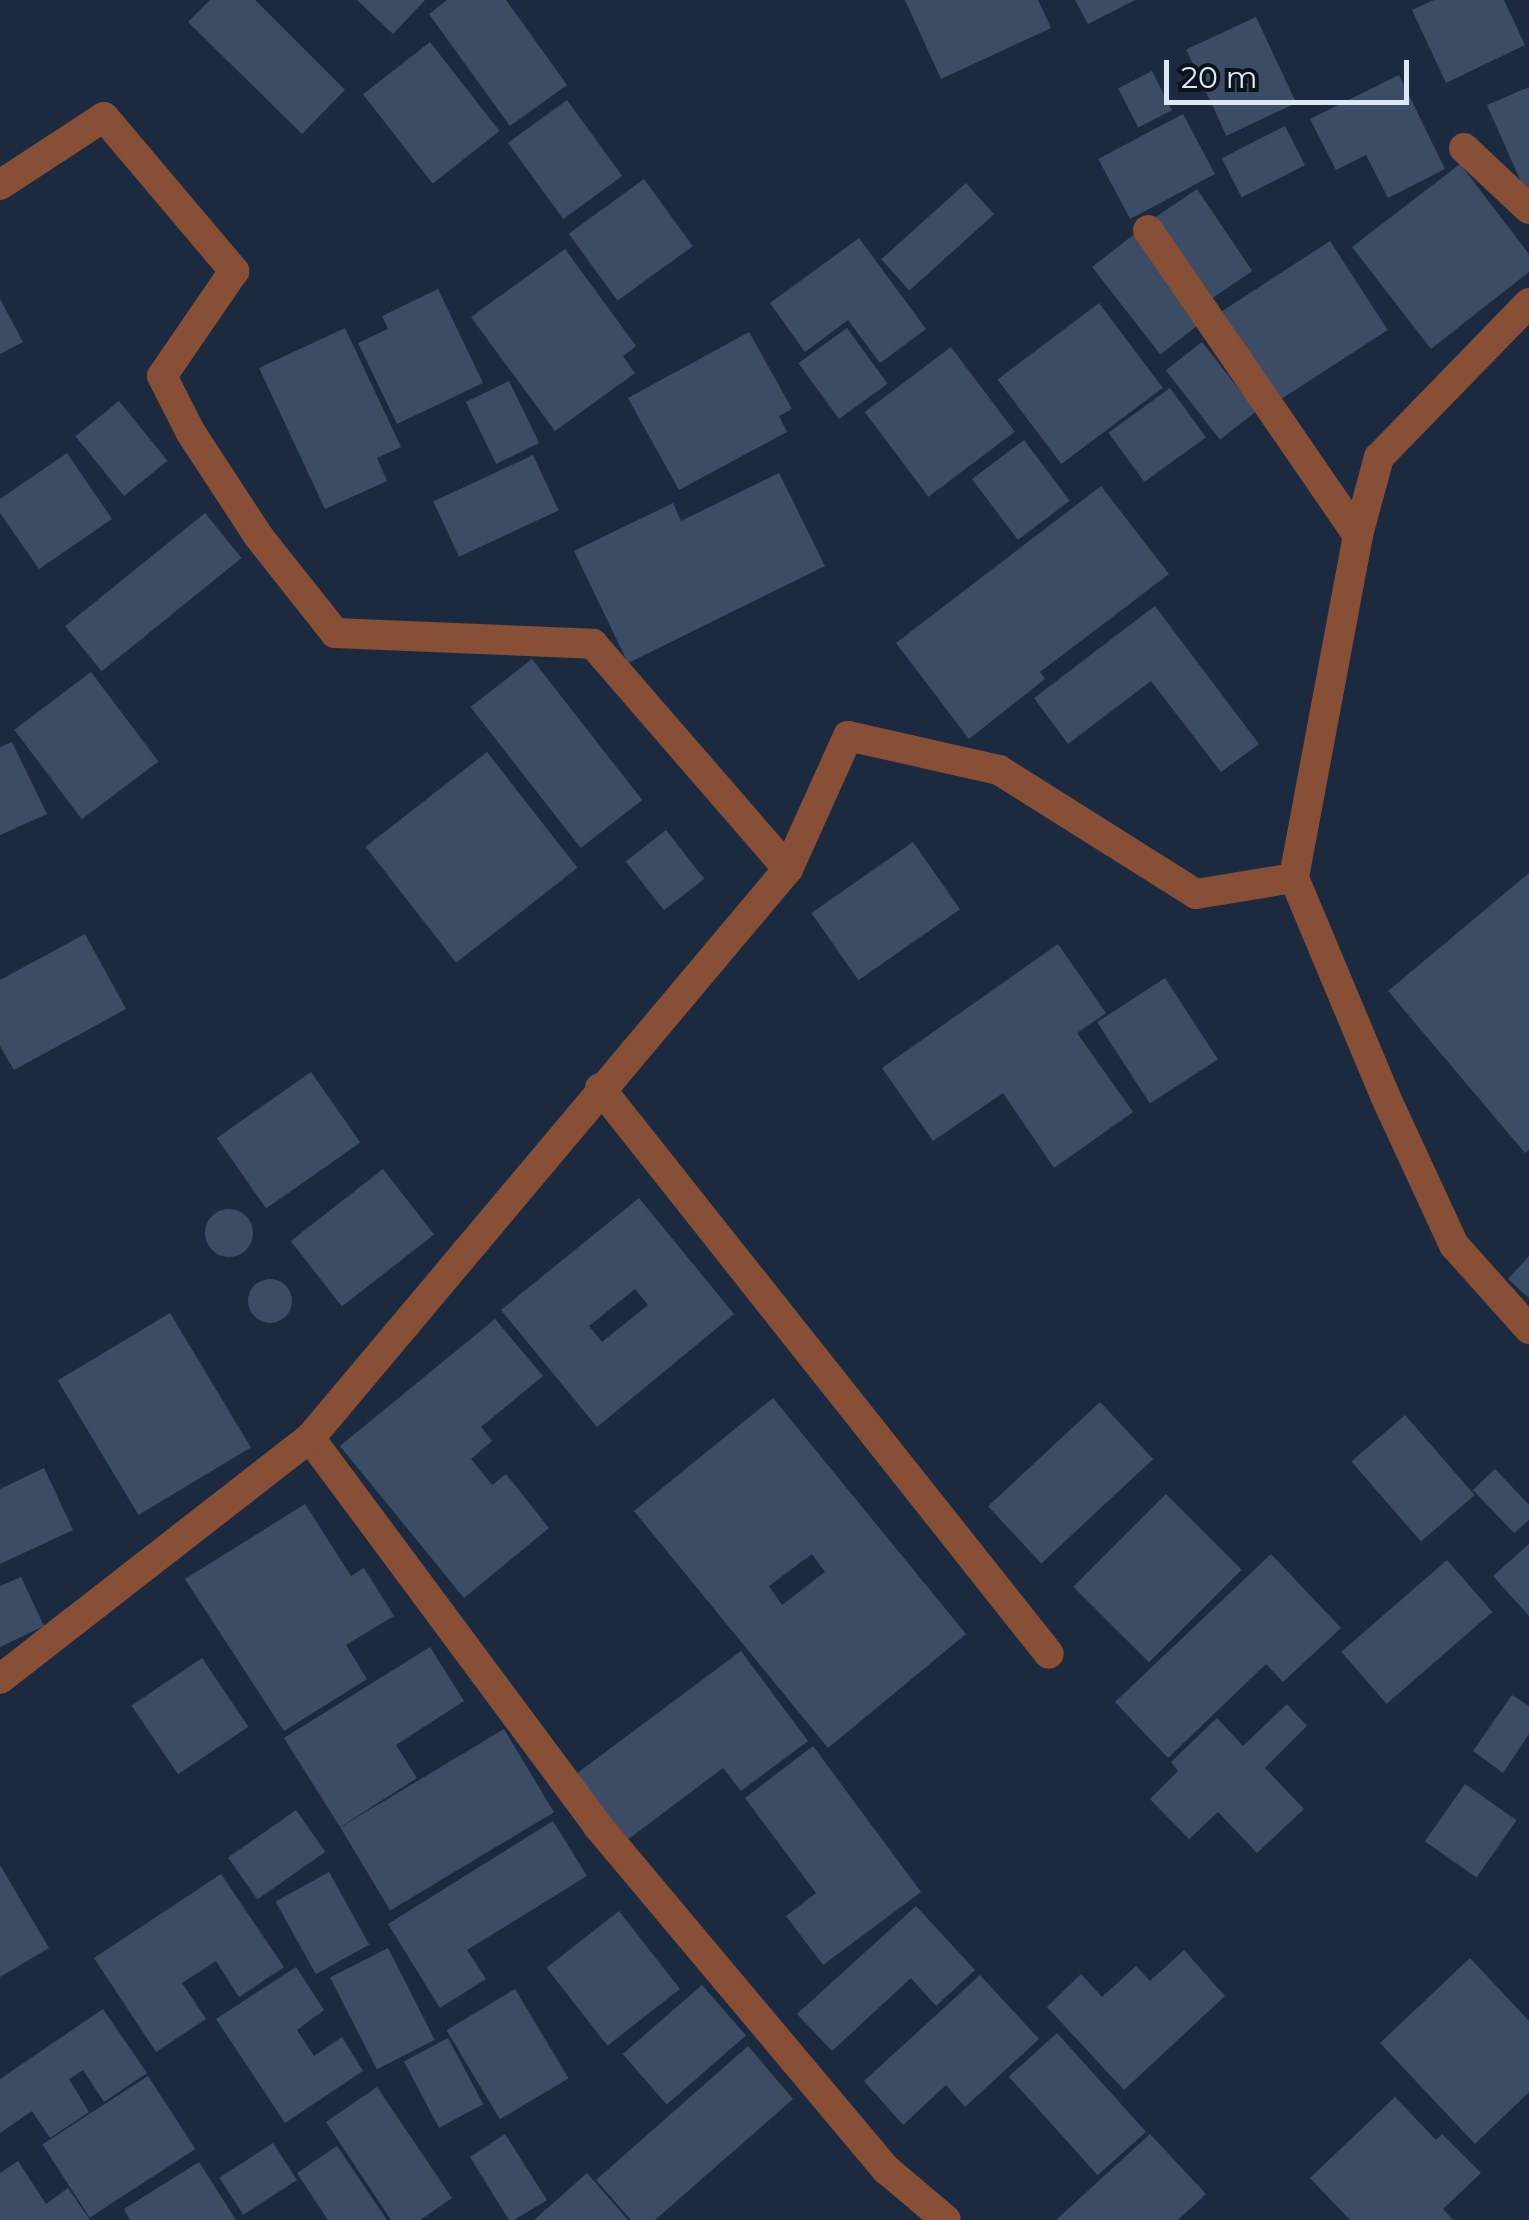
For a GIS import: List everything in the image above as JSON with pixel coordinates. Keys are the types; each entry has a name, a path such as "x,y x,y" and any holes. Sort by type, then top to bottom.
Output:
{"street":[{"path":"0,185 104,117 234,271 162,376 191,433 258,537 335,633 593,644 788,869"},
{"path":"1464,148 1529,209"},
{"path":"1148,230 1358,535"},
{"path":"1529,303 1379,457 1358,535 1294,878 1386,1098 1454,1245 1529,1329"},
{"path":"0,1679 310,1438 600,1088 788,869 848,736 999,770 1196,894 1294,878"},
{"path":"600,1088 1049,1654"},
{"path":"310,1438 597,1825 887,2170 946,2220"}],"building":[{"path":"210,0 255,0 345,90 302,134 188,22"},
{"path":"357,0 425,0 393,34"},
{"path":"447,0 506,0 567,85 510,126 429,14"},
{"path":"905,0 1038,0 1051,28 941,79"},
{"path":"1075,0 1135,0 1088,24"},
{"path":"1434,0 1504,0 1525,45 1446,83 1412,10"},
{"path":"1256,17 1296,103 1226,136 1186,50"},
{"path":"430,42 500,131 433,183 363,94"},
{"path":"1152,71 1172,110 1138,127 1118,88"},
{"path":"1399,75 1445,169 1388,198 1366,155 1336,170 1310,119"},
{"path":"1529,87 1529,189 1525,191 1487,105"},
{"path":"567,100 622,176 563,219 508,143"},
{"path":"1183,114 1215,174 1130,219 1098,159"},
{"path":"1285,126 1305,165 1242,197 1222,158"},
{"path":"1460,164 1529,254 1529,272 1431,349 1352,247"},
{"path":"644,179 693,246 618,301 569,234"},
{"path":"966,183 994,214 909,290 881,259"},
{"path":"1197,189 1252,271 1208,301 1153,219"},
{"path":"1137,232 1205,319 1160,355 1092,267"},
{"path":"859,238 926,329 880,363 848,320 805,352 770,303"},
{"path":"1330,241 1388,330 1277,402 1219,313"},
{"path":"565,249 636,346 623,356 635,373 555,431 471,317"},
{"path":"438,289 483,383 397,424 358,343 388,329 382,316"},
{"path":"0,299 23,342 0,354"},
{"path":"1099,303 1163,388 1061,464 998,379"},
{"path":"345,328 401,447 377,458 387,481 325,509 259,368"},
{"path":"847,328 888,384 839,419 798,363"},
{"path":"749,332 792,409 779,416 787,432 679,490 628,398"},
{"path":"1202,342 1256,411 1220,440 1166,370"},
{"path":"951,347 1015,432 929,497 865,412"},
{"path":"509,381 539,443 496,464 466,402"},
{"path":"1170,388 1206,437 1144,482 1109,433"},
{"path":"119,401 167,461 124,496 75,436"},
{"path":"1024,440 1070,501 1018,540 972,479"},
{"path":"67,453 112,519 39,569 0,513 0,499"},
{"path":"533,455 559,510 459,557 433,501"},
{"path":"779,473 825,566 628,663 574,551 673,503 681,521"},
{"path":"1101,486 1169,574 1040,672 1045,679 969,739 896,643"},
{"path":"205,513 242,558 102,671 65,626"},
{"path":"1155,606 1259,744 1221,772 1151,681 1068,744 1034,698"},
{"path":"532,659 642,800 581,848 471,707"},
{"path":"91,672 158,761 82,819 14,730"},
{"path":"12,742 47,814 0,835 0,747"},
{"path":"487,752 578,868 456,963 366,847"},
{"path":"666,830 704,879 664,910 626,861"},
{"path":"913,842 960,909 858,980 811,913"},
{"path":"1529,873 1529,1150 1525,1153 1388,991"},
{"path":"85,934 126,1009 14,1070 0,1046 0,980"},
{"path":"1058,944 1106,1013 1077,1033 1133,1112 1054,1168 1003,1093 933,1141 882,1068"},
{"path":"1165,978 1218,1059 1150,1103 1097,1022"},
{"path":"311,1072 360,1142 266,1208 217,1138"},
{"path":"383,1169 434,1234 342,1306 291,1241"},
{"path":"639,1198 734,1314 597,1427 501,1310","holes":["635,1289 648,1305 602,1342 589,1326"]},
{"path":"229,1209 246,1216 253,1233 246,1250 229,1257 212,1250 205,1233 212,1216"},
{"path":"1529,1256 1529,1298 1508,1279"},
{"path":"270,1279 285,1286 292,1301 285,1316 270,1323 255,1316 248,1301 255,1286"},
{"path":"170,1313 251,1448 139,1515 58,1380"},
{"path":"495,1319 543,1376 481,1427 492,1441 471,1459 492,1485 506,1474 549,1528 464,1598 340,1446"},
{"path":"773,1398 966,1634 828,1748 634,1511","holes":["812,1554 825,1572 782,1605 769,1586"]},
{"path":"1100,1402 1153,1459 1041,1563 988,1506"},
{"path":"1405,1415 1475,1495 1421,1542 1351,1462"},
{"path":"44,1468 73,1530 0,1564 0,1489"},
{"path":"1495,1469 1529,1505 1529,1520 1514,1533 1473,1490"},
{"path":"1166,1494 1242,1570 1149,1662 1073,1587"},
{"path":"305,1504 351,1576 364,1568 394,1616 346,1645 367,1679 284,1731 185,1579"},
{"path":"1529,1544 1529,1616 1493,1576"},
{"path":"1271,1554 1341,1628 1283,1682 1266,1664 1168,1758 1115,1702"},
{"path":"1447,1560 1492,1612 1387,1704 1341,1652"},
{"path":"21,1577 44,1626 0,1647 0,1586"},
{"path":"430,1647 464,1701 396,1745 417,1778 340,1827 284,1738"},
{"path":"741,1651 808,1741 741,1791 723,1768 626,1841 576,1774"},
{"path":"202,1658 248,1727 178,1774 132,1706"},
{"path":"1512,1695 1529,1706 1529,1734 1503,1773 1473,1751"},
{"path":"1287,1704 1307,1726 1265,1768 1304,1809 1257,1853 1218,1812 1189,1839 1150,1799 1178,1771 1171,1762 1217,1718 1243,1746"},
{"path":"504,1729 554,1812 390,1911 340,1827"},
{"path":"813,1746 921,1892 823,1965 786,1916 816,1893 745,1798"},
{"path":"1465,1784 1517,1820 1476,1877 1425,1841"},
{"path":"296,1810 325,1852 257,1899 228,1858"},
{"path":"553,1821 587,1876 467,1950 486,1979 440,2008 388,1924"},
{"path":"0,1865 49,1948 0,1977"},
{"path":"329,1872 369,1945 316,1974 276,1902"},
{"path":"221,1874 284,1967 239,1997 216,1961 182,1983 206,2019 156,2052 94,1958"},
{"path":"916,1906 975,1970 936,2006 911,1978 832,2051 797,2014"},
{"path":"619,1911 680,1989 607,2046 547,1968"},
{"path":"388,1948 435,2040 377,2069 330,1978"},
{"path":"1184,1950 1225,1996 1124,2090 1047,2007 1081,1974 1102,1997 1136,1966 1150,1981"},
{"path":"1470,1958 1529,2021 1529,2092 1475,2144 1380,2043"},
{"path":"296,1967 324,2010 297,2030 314,2056 342,2037 363,2071 285,2123 216,2019"},
{"path":"980,1975 1039,2039 965,2107 946,2085 903,2125 864,2081"},
{"path":"702,1985 746,2036 667,2104 623,2054"},
{"path":"515,1989 569,2078 500,2119 446,2030"},
{"path":"103,2009 147,2073 104,2102 83,2070 69,2079 89,2112 50,2138 32,2111 0,2133 0,2079"},
{"path":"1057,2033 1146,2132 1098,2175 1009,2076"},
{"path":"448,2038 483,2104 439,2128 404,2061"},
{"path":"748,2046 793,2099 655,2220 631,2220 596,2180"},
{"path":"148,2076 195,2149 90,2218 42,2145"},
{"path":"377,2087 452,2198 420,2220 391,2220 326,2122"},
{"path":"1395,2097 1436,2140 1442,2134 1481,2173 1443,2209 1453,2220 1350,2220 1310,2178"},
{"path":"505,2134 547,2200 514,2220 509,2220 470,2157"},
{"path":"1150,2134 1206,2194 1178,2220 1056,2220"},
{"path":"273,2143 297,2180 243,2215 219,2178"},
{"path":"337,2146 387,2220 328,2220 297,2173"},
{"path":"18,2161 46,2204 68,2188 90,2220 0,2220 0,2173"},
{"path":"199,2162 236,2220 130,2220 124,2209"},
{"path":"587,2173 628,2220 534,2220"}]}
